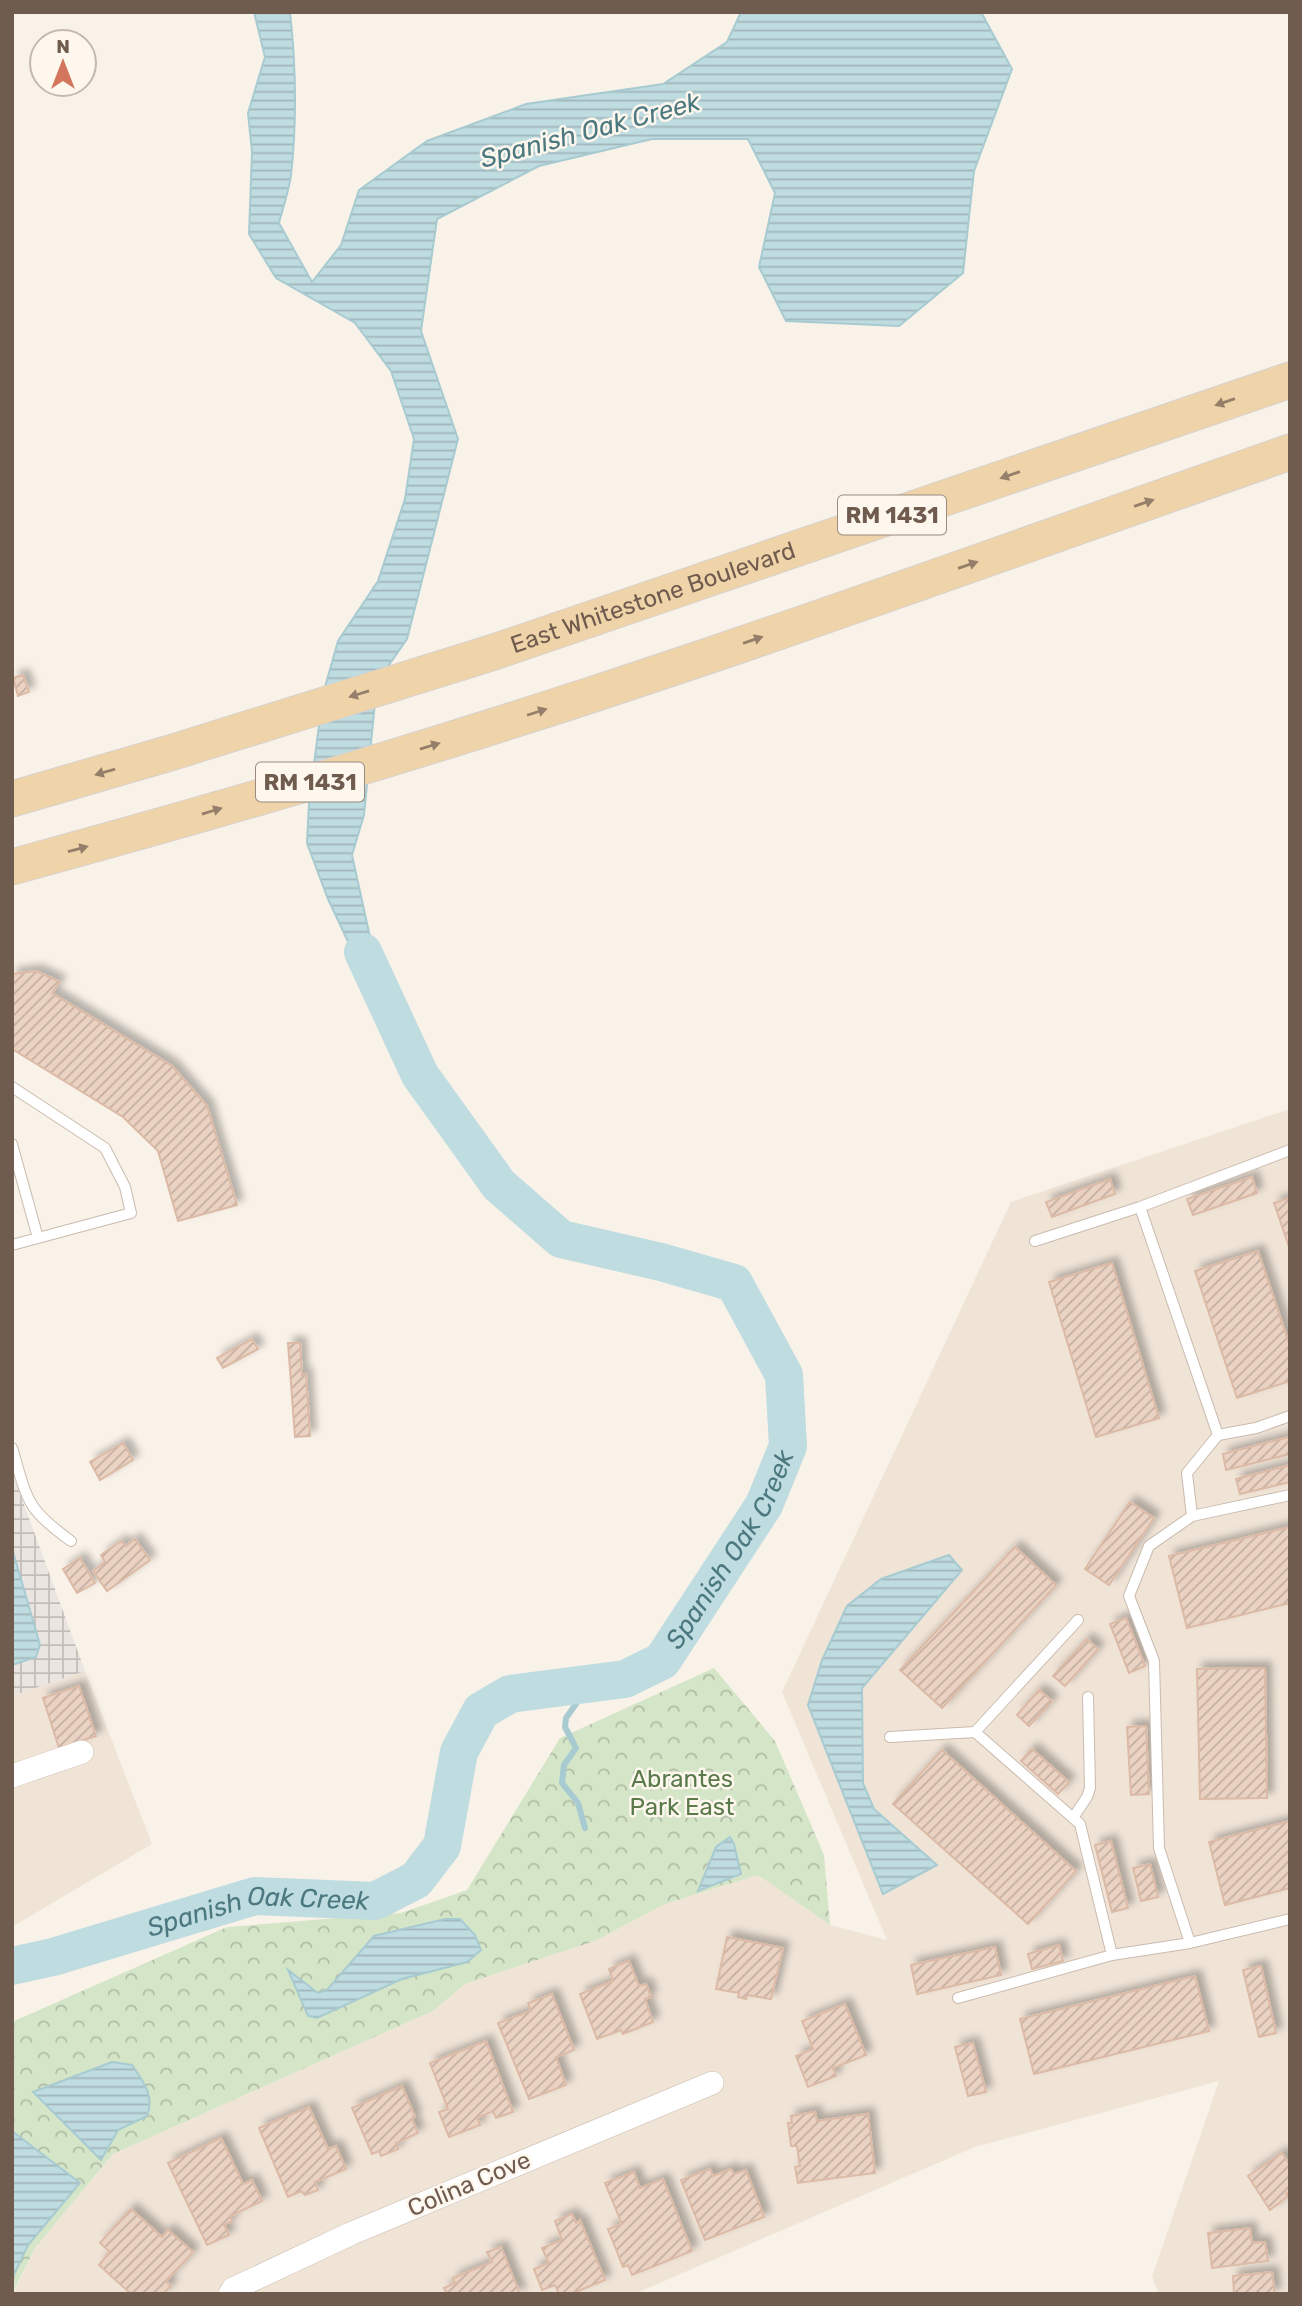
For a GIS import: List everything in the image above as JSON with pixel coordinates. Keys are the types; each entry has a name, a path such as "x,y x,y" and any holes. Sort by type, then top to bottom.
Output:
{"main road":[{"name":"East Whitestone Boulevard","path":"12,799 494,652 1290,380"},
{"name":"RM 1431","path":"12,867 147,831 472,733 745,643 1290,452"}],"street":[{"path":"12,1776 82,1752"},
{"name":"Colina Cove","path":"230,2294 233,2289 350,2234 712,2083"}],"lane":[{"path":"12,1087 105,1148 125,1187 131,1213 12,1245"},
{"path":"12,1144 38,1238"},
{"path":"1035,1241 1140,1207 1290,1150"},
{"path":"1140,1207 1218,1434"},
{"path":"1192,1516 1187,1473 1218,1434 1256,1428 1290,1416"},
{"path":"12,1448 29,1503 52,1527 71,1541"},
{"path":"1189,1943 1159,1848 1154,1661 1129,1597 1149,1546 1192,1516 1290,1496"},
{"path":"890,1737 975,1732 1078,1620"},
{"path":"1073,1818 1089,1793 1088,1696"},
{"path":"975,1732 1080,1824 1112,1955"},
{"path":"958,1998 1112,1955 1189,1943 1290,1919"}],"shaded area":[{"path":"1290,1109 1290,2294 1159,2294 1152,2277 1219,2081 975,2147 634,2294 13,2294 35,2248 113,2154 433,2011 465,1984 595,1941 665,1904 758,1875 830,1925 887,1940 782,1692 1011,1202"},
{"path":"12,1472 85,1671 12,1696"},
{"path":"85,1671 152,1844 12,1927 12,1696"}],"green space":[{"name":"Abrantes Park East","path":"714,1668 775,1741 824,1855 830,1925 758,1875 665,1904 595,1941 465,1984 433,2011 113,2154 35,2248 12,2294 12,2022 227,1927 401,1913 467,1890 560,1738"}],"water":[{"path":"254,12 290,12 295,73 294,134 290,181 279,223 312,282 341,245 359,190 427,141 526,104 663,84 727,42 741,12 981,12 1012,69 974,171 963,273 899,326 786,321 759,267 775,193 748,139 652,139 539,166 437,219 421,331 458,439 407,639 377,682 364,815 352,855 384,1001 366,980 328,899 307,843 309,803 323,694 338,641 378,581 405,499 414,439 391,371 355,323 276,278 249,234 252,152 248,113 265,57"},
{"path":"12,1548 40,1645 36,1657 12,1665"},
{"path":"949,1555 962,1570 862,1688 863,1783 874,1809 937,1865 883,1894 808,1705 822,1660 847,1606 881,1579"},
{"path":"730,1837 741,1874 698,1891 716,1847"},
{"path":"445,1919 460,1919 475,1935 481,1950 467,1962 402,1979 317,2018 308,2016 288,1970 318,1993 327,1990 374,1936"},
{"path":"112,2062 132,2065 147,2089 150,2102 147,2116 118,2130 101,2160 33,2092"},
{"path":"12,2131 80,2183 28,2245 12,2279"}],"building":[{"path":"23,675 29,692 18,696 13,678"},
{"path":"36,971 60,982 52,993 172,1066 207,1106 237,1205 178,1221 158,1151 123,1117 12,1049 12,974"},
{"path":"1252,1177 1257,1193 1193,1215 1187,1199"},
{"path":"1110,1179 1115,1194 1052,1217 1046,1202"},
{"path":"1290,1198 1290,1250 1274,1203"},
{"path":"1258,1251 1290,1346 1290,1381 1237,1398 1195,1271"},
{"path":"1112,1263 1159,1418 1096,1437 1049,1282"},
{"path":"252,1339 258,1349 223,1368 217,1358"},
{"path":"288,1343 300,1343 302,1375 306,1374 310,1436 295,1437"},
{"path":"1289,1437 1290,1454 1226,1470 1223,1454"},
{"path":"123,1443 133,1460 100,1480 90,1462"},
{"path":"1290,1465 1290,1482 1240,1494 1236,1479"},
{"path":"1130,1502 1154,1518 1109,1585 1085,1569"},
{"path":"1290,1527 1290,1603 1187,1628 1169,1556"},
{"path":"135,1539 150,1560 107,1591 93,1571 105,1562 101,1555 121,1541 126,1546"},
{"path":"1015,1547 1056,1585 942,1708 900,1670"},
{"path":"80,1558 95,1583 77,1593 63,1569"},
{"path":"1126,1618 1145,1666 1129,1673 1110,1624"},
{"path":"1087,1639 1098,1649 1065,1686 1053,1676"},
{"path":"1265,1668 1267,1798 1200,1799 1197,1669"},
{"path":"79,1686 96,1736 59,1748 43,1698"},
{"path":"1039,1690 1052,1701 1029,1726 1017,1715"},
{"path":"1146,1726 1149,1794 1131,1795 1127,1727"},
{"path":"1032,1749 1069,1782 1058,1794 1021,1761"},
{"path":"942,1750 1076,1871 1028,1924 893,1804"},
{"path":"1290,1821 1290,1888 1225,1905 1209,1842"},
{"path":"1111,1841 1128,1908 1112,1912 1095,1845"},
{"path":"1150,1864 1158,1897 1141,1901 1133,1868"},
{"path":"727,1937 783,1948 771,1999 747,1995 746,1999 738,1997 739,1993 716,1989"},
{"path":"1059,1945 1063,1961 1032,1969 1028,1954"},
{"path":"995,1947 1001,1975 917,1994 911,1965"},
{"path":"629,1961 639,1986 646,1984 651,1997 645,1999 653,2022 623,2034 621,2030 597,2039 580,1994 613,1981 609,1969"},
{"path":"1261,1966 1276,2033 1259,2037 1243,1970"},
{"path":"1195,1976 1209,2031 1034,2074 1020,2019"},
{"path":"552,1994 574,2050 556,2057 566,2085 529,2099 498,2023 531,2011 528,2003"},
{"path":"845,2004 866,2055 833,2068 836,2076 808,2087 796,2056 813,2049 802,2021"},
{"path":"486,2041 513,2112 496,2118 493,2111 477,2118 480,2125 449,2137 439,2112 448,2109 430,2063"},
{"path":"973,2043 986,2092 968,2096 955,2047"},
{"path":"402,2086 415,2117 412,2119 418,2133 396,2143 398,2149 381,2156 379,2151 372,2154 352,2108"},
{"path":"309,2107 328,2149 336,2146 346,2169 315,2182 318,2190 305,2195 301,2191 288,2197 259,2128"},
{"path":"815,2112 817,2121 868,2114 875,2173 798,2183 795,2167 800,2166 797,2146 791,2146 788,2123 792,2123 791,2116"},
{"path":"221,2138 243,2184 252,2180 262,2201 230,2216 232,2221 224,2225 229,2235 207,2245 168,2163"},
{"path":"1282,2153 1290,2165 1290,2191 1286,2194 1288,2196 1270,2210 1248,2176"},
{"path":"710,2169 713,2176 731,2169 734,2174 746,2170 764,2217 705,2240 681,2180"},
{"path":"634,2172 640,2188 663,2179 692,2251 632,2275 628,2265 623,2267 608,2229 622,2224 605,2183"},
{"path":"131,2209 162,2237 168,2230 193,2252 166,2281 171,2286 163,2294 131,2294 99,2265 110,2252 100,2243"},
{"path":"572,2214 576,2223 580,2220 605,2280 571,2294 559,2294 555,2285 542,2290 534,2269 549,2263 542,2248 562,2240 555,2221"},
{"path":"1250,2228 1252,2243 1265,2242 1268,2261 1212,2268 1208,2233"},
{"path":"501,2247 520,2294 447,2294 444,2288 455,2283 453,2278 492,2262 487,2252"},
{"path":"1272,2272 1275,2294 1234,2294 1233,2276"}],"waterway":[{"name":"Spanish Oak Creek","path":"12,1966 53,1957 255,1896 375,1901 416,1880 442,1846 459,1752 481,1711 510,1694 625,1679 662,1661 764,1505 788,1446 784,1375 734,1283 661,1262 561,1239 499,1185 420,1075 363,952"},
{"path":"585,1828 578,1803 562,1783 564,1765 576,1748 565,1727 566,1718 590,1684"}]}
